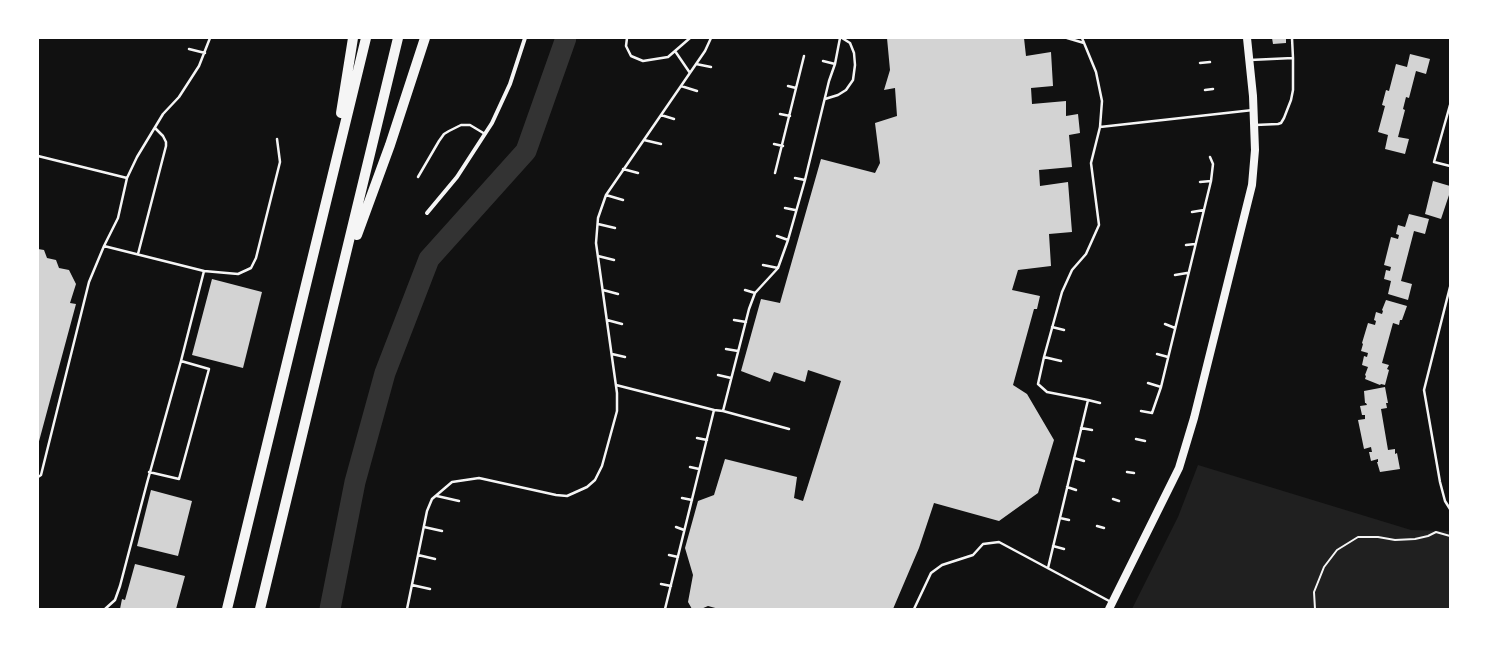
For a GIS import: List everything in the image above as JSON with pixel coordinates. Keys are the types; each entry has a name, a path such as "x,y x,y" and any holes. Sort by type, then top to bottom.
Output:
{"highway":[{"path":"332,176 353,38"},
{"path":"227,609 366,38"},
{"path":"260,609 398,38"},
{"path":"340,282 390,145 425,38"}],"main road":[{"path":"1111,606 1179,468 1194,418 1252,185 1255,150 1255,125 1247,38"}],"street":[{"path":"427,213 457,177 492,123 510,84 525,38"}],"lane":[{"path":"38,477 41,475 90,282 104,246 118,218 127,178 137,157 163,114 179,97 199,66 210,38"},
{"path":"627,38 626,46 632,56 643,61 668,57 690,38"},
{"path":"407,609 427,511 432,499 452,482 479,478 556,496 567,496 587,487 595,480 602,466 617,411 616,385 596,243 598,218 606,195 705,51 711,38"},
{"path":"723,411 738,351 755,293 778,268 788,240 795,210 805,180 824,99 835,64 841,38 850,43 854,53 855,65 853,80 846,90 838,95 824,99"},
{"path":"1067,38 1084,43"},
{"path":"1082,38 1096,72 1102,101 1100,127 1091,163 1099,225 1086,254 1072,270 1062,292 1038,384 1047,392 1100,403"},
{"path":"1255,125 1278,124 1281,123 1284,118 1293,90 1292,38"},
{"path":"189,49 205,53"},
{"path":"674,51 690,73"},
{"path":"775,173 783,146 804,56"},
{"path":"1250,60 1293,58"},
{"path":"823,61 835,64"},
{"path":"1200,63 1210,62"},
{"path":"696,64 711,67"},
{"path":"680,86 697,91"},
{"path":"788,86 796,88"},
{"path":"1205,90 1213,89"},
{"path":"1450,105 1434,162 1450,166"},
{"path":"1100,127 1254,110"},
{"path":"780,114 790,116"},
{"path":"661,115 674,119"},
{"path":"418,177 444,134 461,126 470,125 485,134"},
{"path":"138,254 161,167 166,142 163,136 155,128"},
{"path":"104,246 204,271 238,274 251,268 256,258 280,162 277,139"},
{"path":"644,140 661,144"},
{"path":"774,144 783,146"},
{"path":"38,156 127,178"},
{"path":"1141,411 1152,413 1161,387 1187,274 1211,181 1213,164 1210,157"},
{"path":"623,170 638,173"},
{"path":"795,178 805,180"},
{"path":"1200,182 1211,181"},
{"path":"606,195 623,200"},
{"path":"785,208 795,210"},
{"path":"1192,212 1204,210"},
{"path":"598,224 615,228"},
{"path":"777,236 788,240"},
{"path":"1186,245 1195,244"},
{"path":"598,256 614,260"},
{"path":"763,265 778,268"},
{"path":"105,609 115,600 120,586 149,472 181,361 204,271"},
{"path":"1175,275 1187,274"},
{"path":"1450,287 1424,390 1440,482 1445,501 1450,509"},
{"path":"603,290 618,294"},
{"path":"745,290 755,293"},
{"path":"607,320 622,324"},
{"path":"734,320 746,322"},
{"path":"1165,324 1175,328"},
{"path":"1052,327 1064,330"},
{"path":"726,348 738,351"},
{"path":"612,354 625,357"},
{"path":"1157,354 1168,357"},
{"path":"1044,357 1061,361"},
{"path":"149,472 179,479 209,369 181,361"},
{"path":"718,375 731,378"},
{"path":"1148,383 1161,387"},
{"path":"616,385 789,429"},
{"path":"1048,568 1080,428 1088,400"},
{"path":"665,609 714,410"},
{"path":"1080,428 1092,430"},
{"path":"697,438 706,440"},
{"path":"1136,439 1145,441"},
{"path":"1074,458 1084,461"},
{"path":"690,467 699,469"},
{"path":"1127,472 1134,474"},
{"path":"1067,487 1076,490"},
{"path":"436,496 459,502"},
{"path":"682,498 692,500"},
{"path":"1113,499 1119,501"},
{"path":"1060,518 1069,520"},
{"path":"1097,526 1104,528"},
{"path":"424,527 442,531"},
{"path":"676,527 684,530"},
{"path":"914,609 931,573 942,565 973,555 983,544 999,542 1048,568 1111,606"},
{"path":"1053,546 1064,549"},
{"path":"418,555 435,559"},
{"path":"669,555 678,557"},
{"path":"661,584 671,586"},
{"path":"412,585 430,589"}],"path":[{"path":"1315,609 1314,592 1324,567 1336,550 1358,537 1378,537 1395,540 1415,539 1428,536 1436,532 1450,536"}],"shaded area":[{"path":"1198,465 1411,530 1450,531 1450,609 1132,609 1178,517"}],"building":[{"path":"887,38 1024,38 1026,56 1051,52 1053,86 1031,88 1032,104 1066,101 1066,116 1078,114 1080,133 1069,135 1072,167 1039,170 1040,186 1068,182 1072,232 1049,234 1051,266 1018,270 1012,290 1040,296 1037,309 1034,309 1013,385 1027,394 1054,440 1038,493 999,521 934,503 919,548 893,609 719,609 708,606 701,609 692,609 688,602 693,575 685,548 698,501 714,495 725,459 797,477 794,498 803,501 841,381 808,370 805,382 774,372 770,382 741,371 761,299 780,303 821,159 875,173 880,163 875,123 897,116 895,88 884,90 890,70"},
{"path":"1272,38 1286,38 1286,43 1273,44"},
{"path":"1410,54 1430,59 1426,74 1416,71 1409,98 1406,97 1403,109 1405,110 1398,137 1409,139 1405,154 1385,149 1388,135 1378,132 1385,106 1382,105 1386,90 1389,91 1396,64 1407,67"},
{"path":"1433,181 1450,186 1450,192 1441,219 1425,214"},
{"path":"1409,214 1429,219 1425,234 1414,231 1401,281 1412,284 1408,300 1388,294 1391,281 1384,279 1386,270 1390,271 1391,267 1384,265 1391,237 1398,239 1399,235 1396,234 1398,225 1405,227"},
{"path":"38,249 44,250 47,258 56,260 59,268 69,270 76,284 70,303 76,304 38,445"},
{"path":"212,279 262,292 243,368 192,355"},
{"path":"1386,300 1407,306 1399,325 1393,323 1382,363 1389,365 1387,369 1389,370 1385,385 1380,385 1365,379 1368,367 1362,365 1364,356 1367,357 1368,353 1361,351 1368,323 1375,325 1376,321 1374,320 1376,312 1382,314"},
{"path":"1385,387 1388,403 1386,403 1387,408 1381,409 1388,450 1395,449 1395,454 1397,453 1400,469 1380,472 1377,462 1378,459 1371,461 1369,452 1372,452 1371,447 1364,449 1358,420 1365,419 1365,415 1362,415 1360,406 1367,405 1365,403 1364,391"},
{"path":"151,490 192,501 178,556 137,546"},
{"path":"135,564 185,576 176,609 120,609 122,599 125,600"}],"waterway":[{"path":"330,609 355,482 385,373 429,259 526,151 566,38"}]}
